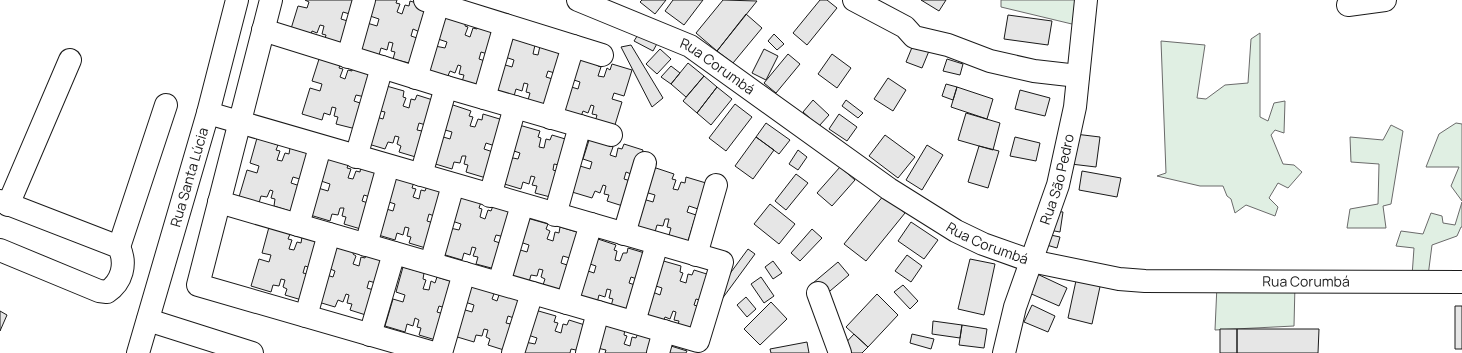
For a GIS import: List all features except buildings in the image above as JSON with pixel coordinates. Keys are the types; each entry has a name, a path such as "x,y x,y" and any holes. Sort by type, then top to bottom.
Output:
{"street":[{"name":"Rua Santa Lúcia","path":"138,353 208,113 237,0"},
{"path":"271,0 198,285 434,353"},
{"path":"348,57 364,0"},
{"name":"Rua Corumbá","path":"578,0 690,46 889,189 956,231 983,244 1031,260 1120,279 1145,281 1462,282"},
{"path":"854,0 904,27 914,38 948,45 990,61 1034,71 1078,76"},
{"name":"Rua São Pedro","path":"1004,353 1015,307 1058,185 1075,107 1086,0"},
{"path":"1348,5 1385,0"},
{"path":"416,78 432,2 602,55"},
{"path":"484,98 505,25"},
{"path":"263,30 416,78 611,135"},
{"path":"551,118 573,46"},
{"path":"0,250 99,291 107,292 117,286 122,271 124,257 119,247 4,203 70,60"},
{"path":"356,157 382,67"},
{"path":"421,176 446,87"},
{"path":"119,247 166,105"},
{"path":"490,196 515,107"},
{"path":"208,113 320,147 722,262 698,341 219,202"},
{"path":"555,214 580,126"},
{"path":"298,225 320,147"},
{"path":"624,234 645,163"},
{"path":"366,245 388,166"},
{"path":"430,263 453,185"},
{"path":"696,255 716,185"},
{"path":"500,283 522,205"},
{"path":"567,303 591,224"},
{"path":"306,316 329,234"},
{"path":"634,322 657,244"},
{"path":"370,335 394,253"},
{"path":"441,353 464,273"},
{"path":"513,353 532,293"},
{"path":"818,293 840,353"},
{"path":"587,353 598,312"},
{"path":"148,320 252,353"},
{"path":"658,353 664,331"}],"green space":[{"path":"1001,0 1079,0 1076,25 1001,7"},
{"path":"1260,33 1260,117 1268,121 1274,103 1285,101 1284,133 1275,130 1271,135 1283,164 1294,165 1302,172 1288,188 1278,183 1269,198 1278,207 1275,216 1246,205 1235,213 1231,199 1227,196 1223,186 1200,186 1157,176 1166,173 1161,41 1205,45 1197,98 1206,99 1225,85 1248,83 1251,39"},
{"path":"1456,123 1462,124 1462,201 1451,186 1459,167 1426,167 1439,134"},
{"path":"1391,125 1403,131 1391,204 1383,206 1386,228 1347,228 1350,209 1378,204 1379,164 1351,162 1350,137 1383,140"},
{"path":"1462,202 1462,227 1457,236 1432,245 1428,276 1412,276 1414,248 1396,246 1401,231 1423,234 1431,213 1442,216 1443,223 1455,225"},
{"path":"1295,284 1294,326 1215,330 1217,285"}]}
